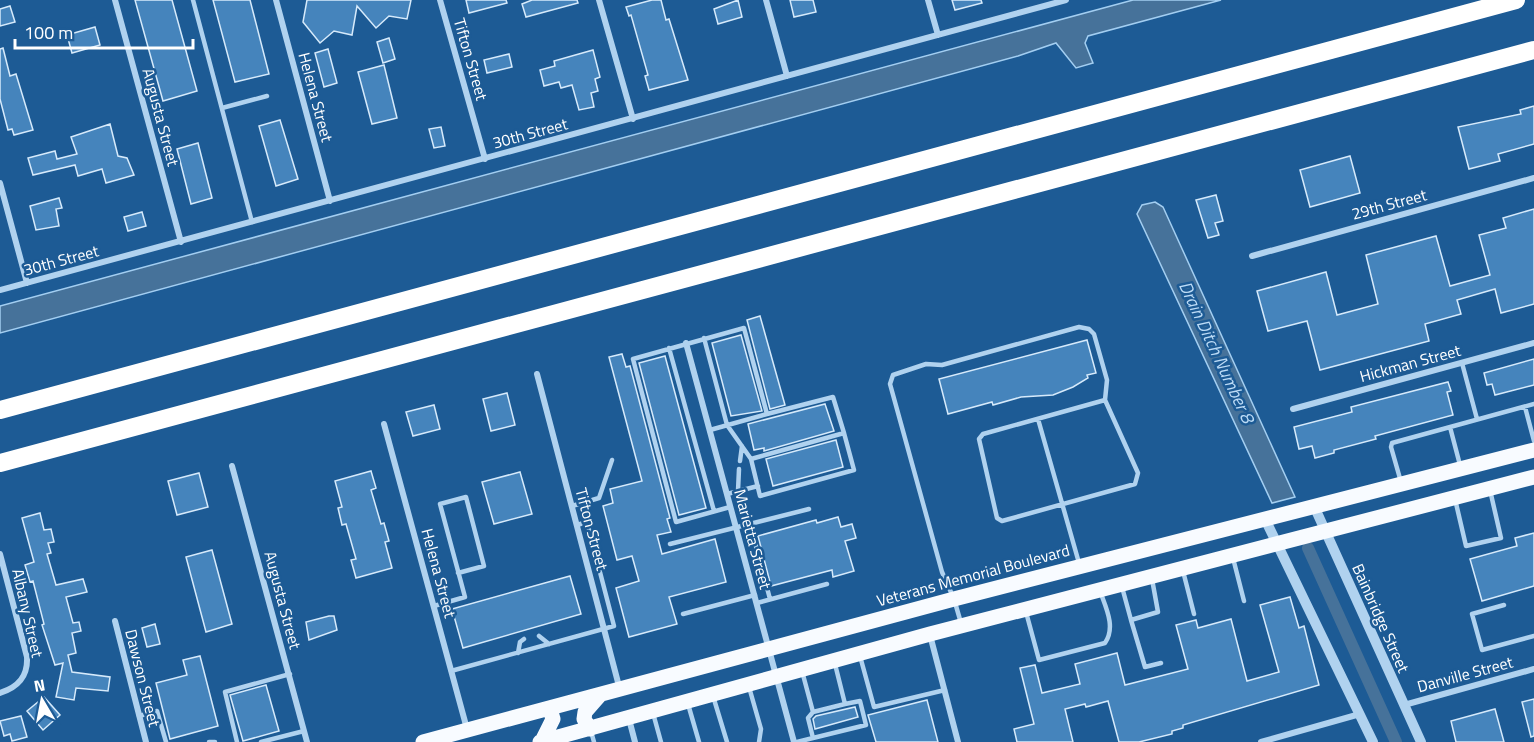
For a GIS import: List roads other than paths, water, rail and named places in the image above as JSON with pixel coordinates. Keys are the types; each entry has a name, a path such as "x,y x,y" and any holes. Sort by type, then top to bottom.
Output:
{"highway":[{"path":"0,410 1516,0"},
{"path":"0,463 1534,50"}],"main road":[{"name":"Veterans Memorial Boulevard","path":"423,742 954,599 1401,482 1534,450"},
{"path":"541,742 592,735 629,718 801,669 1454,496 1534,477"},
{"path":"592,735 584,719 585,712 599,696"},
{"path":"541,742 553,719 550,709"}],"street":[{"name":"Augusta Street","path":"115,0 181,242"},
{"name":"Helena Street","path":"276,0 330,201"},
{"name":"Tifton Street","path":"441,0 485,159"},
{"path":"598,0 633,119"},
{"path":"766,0 787,76"},
{"path":"928,0 938,35"},
{"name":"30th Street","path":"0,290 1066,0"},
{"name":"29th Street","path":"1251,256 1534,178"},
{"path":"0,183 27,283"},
{"name":"Marietta Street","path":"686,343 796,742"},
{"name":"Hickman Street","path":"1293,410 1534,343"},
{"name":"Tifton Street","path":"537,374 620,690"},
{"name":"Helena Street","path":"384,424 467,730"},
{"name":"Augusta Street","path":"232,466 307,742"},
{"name":"Bainbridge Street","path":"1314,506 1421,742"},
{"path":"1265,519 1373,742"},
{"name":"Albany Street","path":"0,555 27,657 24,678 16,686 0,693"},
{"name":"Dawson Street","path":"115,621 146,742"},
{"path":"930,634 958,742"},
{"name":"Danville Street","path":"1404,705 1534,669"},
{"path":"1261,742 1360,714"},
{"path":"629,718 635,742"}],"lane":[{"path":"193,0 252,222"},
{"path":"222,108 267,96"},
{"path":"962,626 939,561 890,384 893,375 926,364 942,364 1084,327 1094,334 1107,380 1105,400 1138,473 1138,478 1135,484 1007,521 997,518 979,439 983,434 1105,400"},
{"path":"730,507 676,522 633,359 744,328 766,414"},
{"path":"704,338 727,425 751,459 760,496 854,470 833,397 766,414 727,425 710,430"},
{"path":"669,348 714,511"},
{"path":"1462,363 1477,419"},
{"path":"1401,482 1391,447 1392,443 1534,404"},
{"path":"1525,407 1534,441"},
{"path":"1038,418 1080,566"},
{"path":"1450,427 1461,468"},
{"path":"751,459 844,433"},
{"path":"740,461 742,446"},
{"path":"572,506 599,498 612,460"},
{"path":"738,491 740,469"},
{"path":"727,494 758,486"},
{"path":"1454,496 1466,546 1501,538 1489,487"},
{"path":"434,606 465,597 458,573 440,504 466,497 484,566 458,573"},
{"path":"670,544 809,509"},
{"path":"451,671 614,626 587,522 577,525"},
{"path":"750,524 770,599"},
{"path":"1232,555 1244,601"},
{"path":"1183,568 1194,614"},
{"path":"1131,620 1158,612 1151,576"},
{"path":"757,603 827,584"},
{"path":"1121,584 1145,667 1161,663"},
{"path":"1026,609 1039,660 1105,643 1111,635 1100,590"},
{"path":"684,614 754,595"},
{"path":"1504,605 1472,614 1482,650 1534,636"},
{"path":"539,636 549,644"},
{"path":"518,653 520,642 524,639"},
{"path":"860,653 874,708 945,690"},
{"path":"834,660 845,704"},
{"path":"801,669 813,712"},
{"path":"237,742 225,692 290,674"},
{"path":"748,684 761,729 759,742"},
{"path":"712,694 727,742"},
{"path":"687,701 699,742"},
{"path":"796,742 866,725 860,701 824,712 813,712"},
{"path":"139,716 157,711 166,742"},
{"path":"652,711 661,742"},
{"path":"813,712 808,718 813,738"},
{"path":"828,727 829,734"},
{"path":"261,742 304,731"},
{"path":"209,742 215,742"}],"water":[{"path":"1133,0 1221,0 1088,36 1085,43 1093,63 1076,68 1056,43 1018,56 0,333 0,306"},
{"path":"1155,202 1163,207 1295,497 1272,503 1137,214 1142,205"}],"waterway":[{"name":"Drain Ditch Number 8","path":"1308,548 1396,742"}]}
